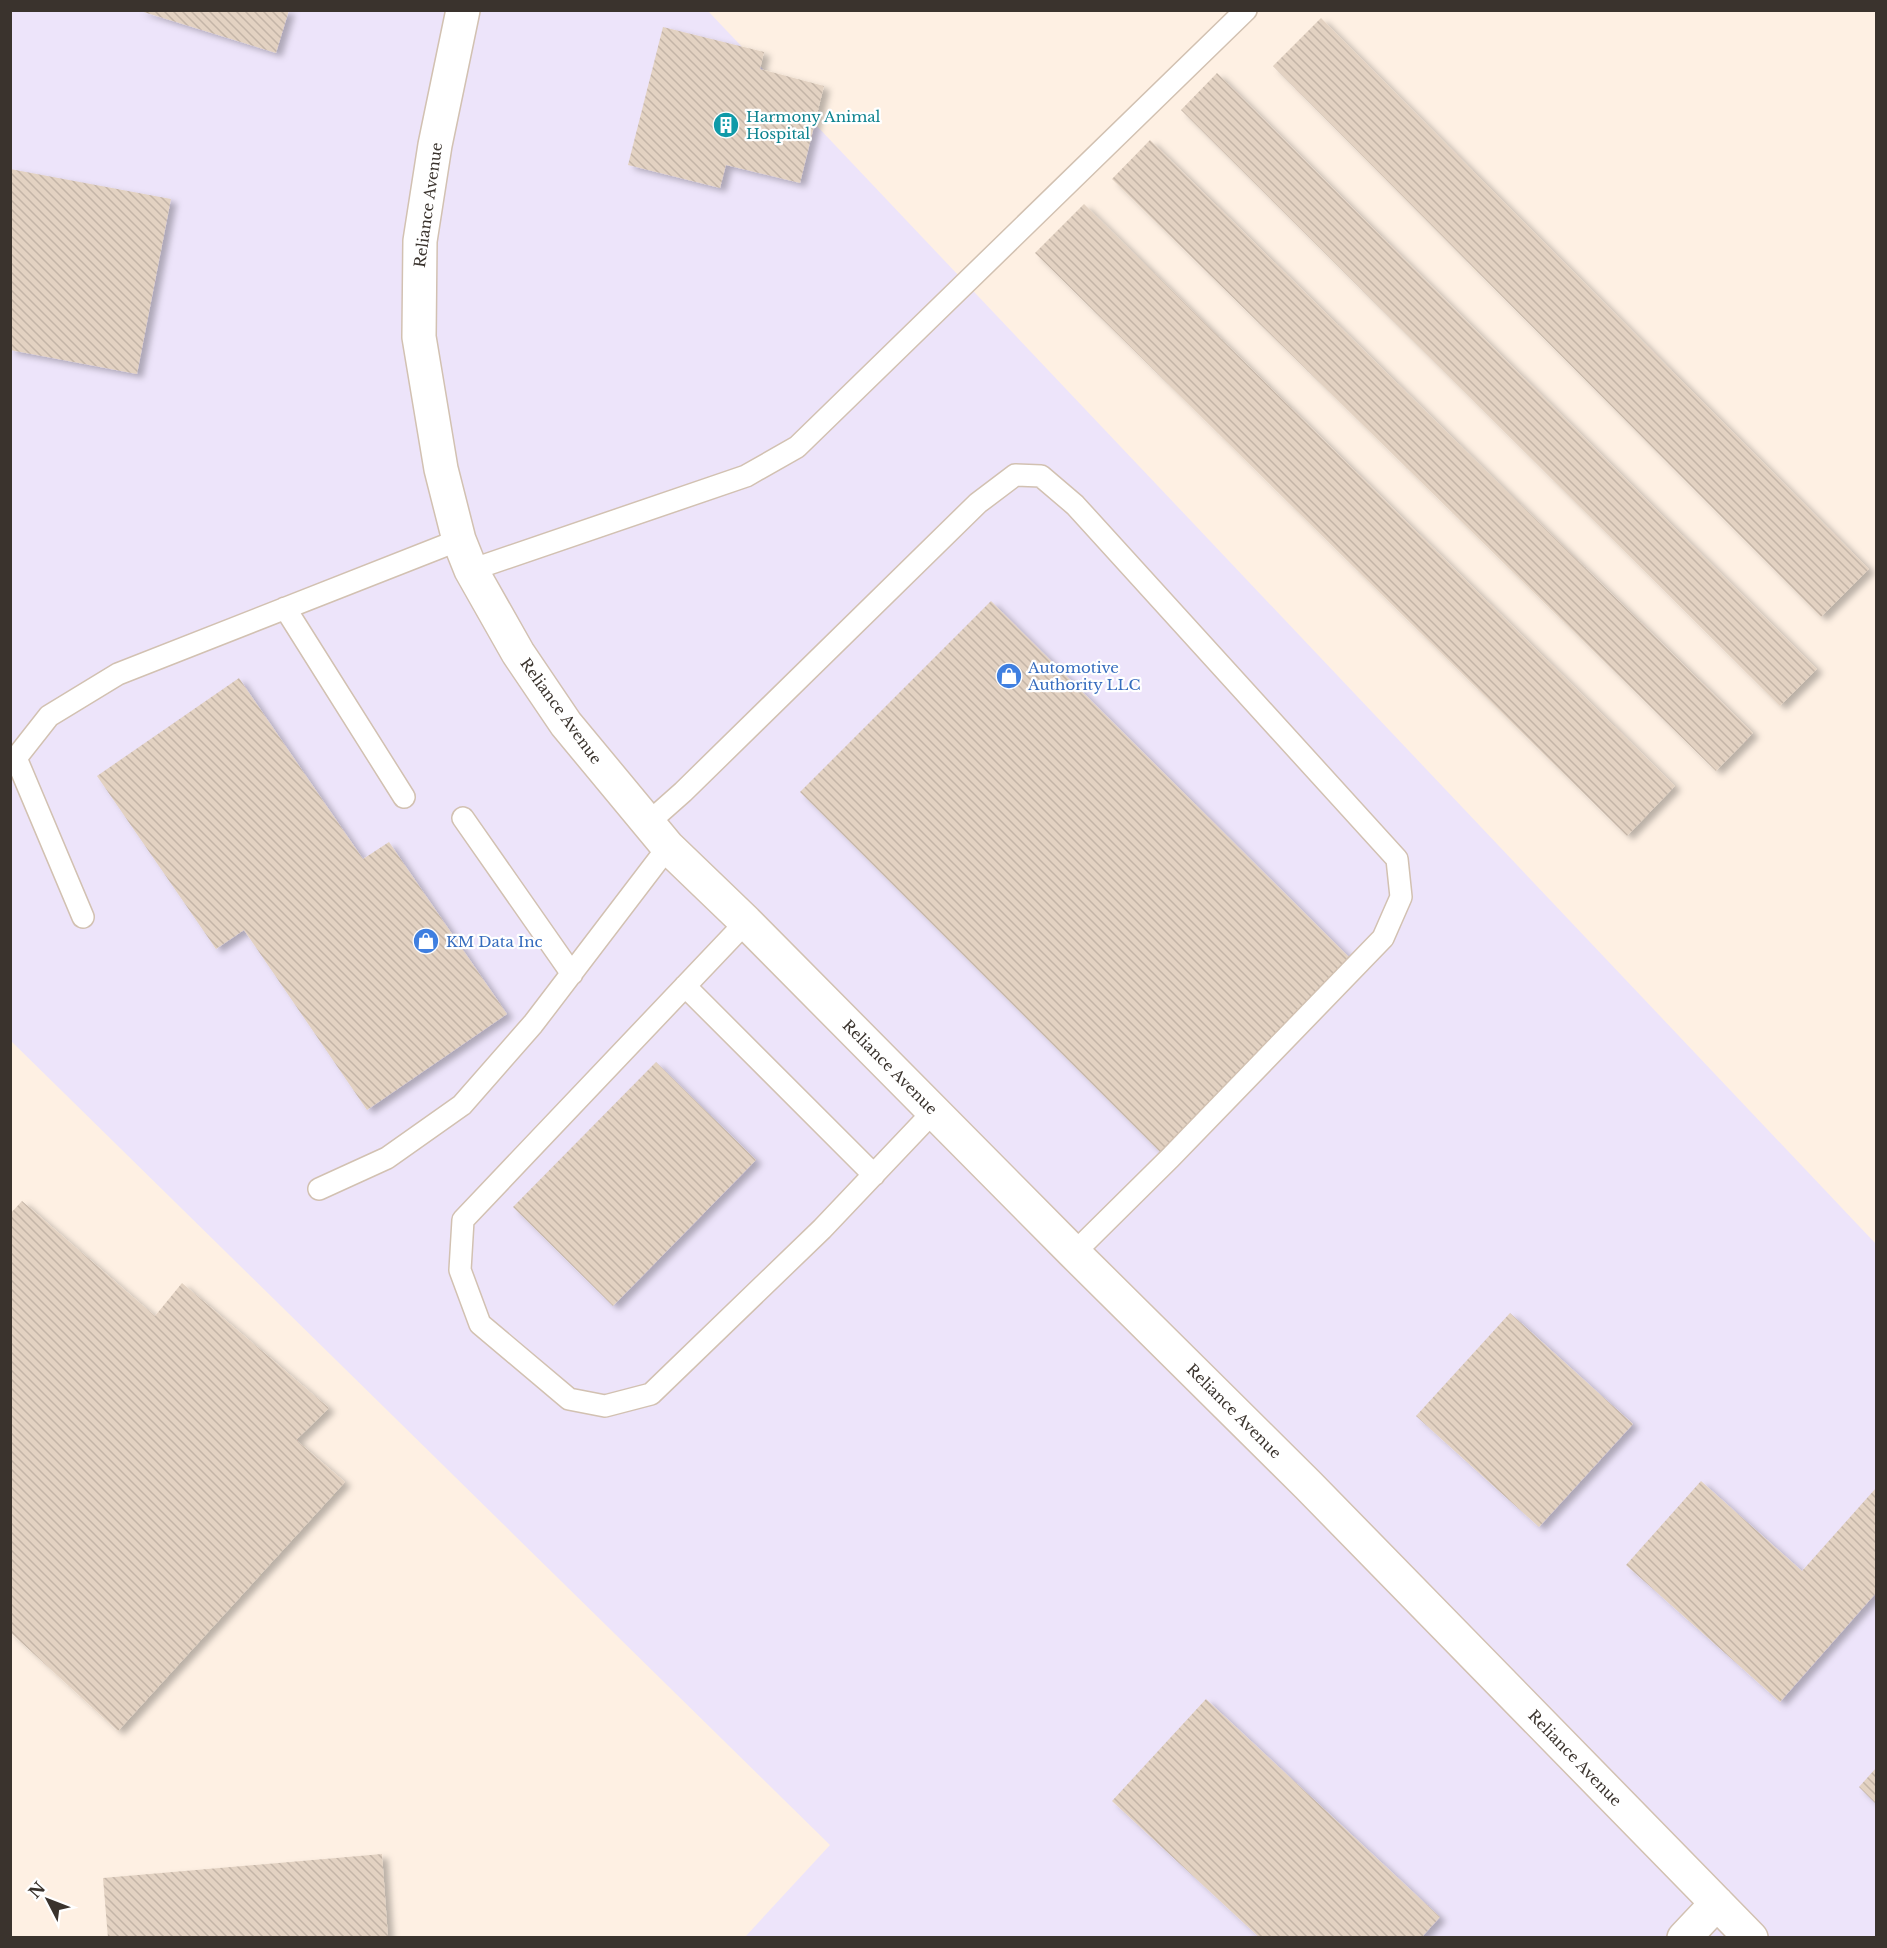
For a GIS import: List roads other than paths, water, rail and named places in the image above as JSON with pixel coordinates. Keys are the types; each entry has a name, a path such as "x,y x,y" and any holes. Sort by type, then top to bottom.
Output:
{"street":[{"name":"Reliance Avenue","path":"463,10 435,145 420,241 419,337 441,470 459,540 471,570 518,653 566,724 658,835 1308,1485 1751,1938"},
{"path":"1684,1938 1717,1903"}],"lane":[{"path":"471,570 746,476 797,447 1246,10"},
{"path":"319,1189 387,1158 462,1105 533,1024 572,974 682,792 978,503 1015,475 1041,476 1075,505 1397,859 1401,897 1383,938 1170,1158 1074,1253"},
{"path":"82,917 16,758 49,716 118,674 459,540"},
{"path":"285,608 405,797"},
{"path":"463,818 572,974"},
{"path":"746,922 463,1220 460,1270 480,1324 569,1399 605,1406 651,1394 822,1229 934,1112"},
{"path":"685,986 874,1174"}],"place":[{"name":"Harmony Animal Hospital","path":"726,125"},
{"name":"Automotive Authority LLC","path":"1009,676"},
{"name":"KM Data Inc","path":"426,941"}]}
